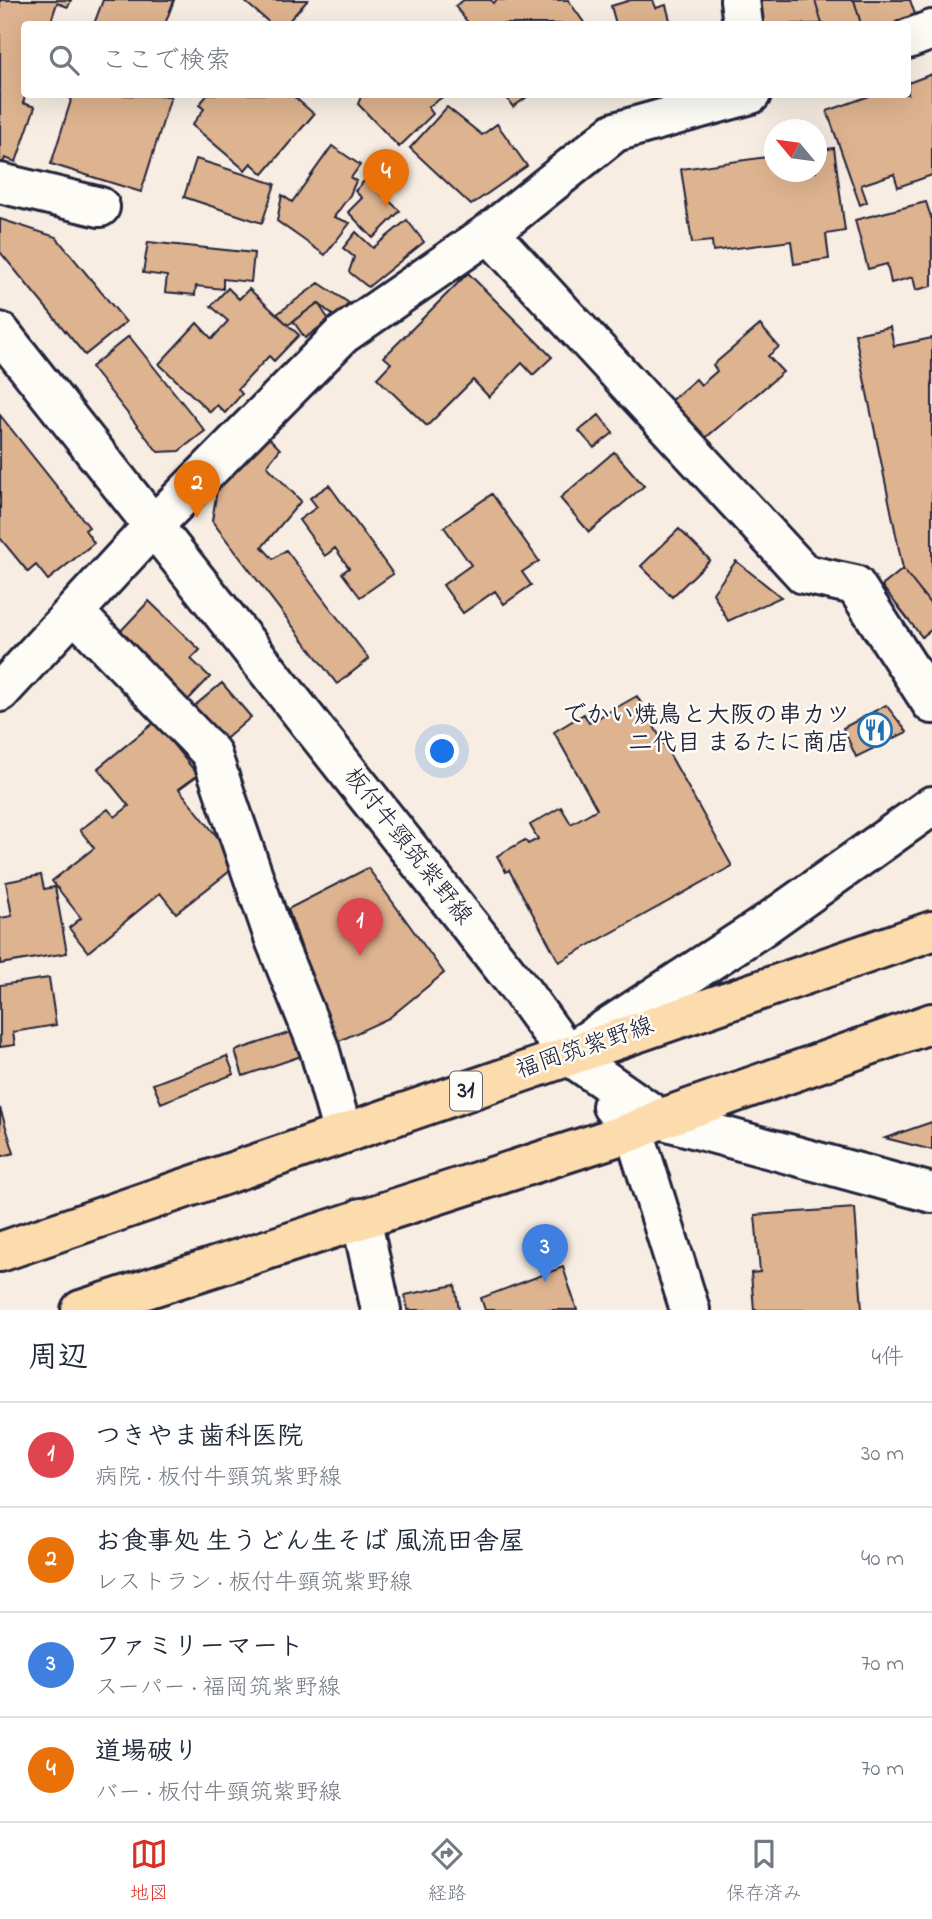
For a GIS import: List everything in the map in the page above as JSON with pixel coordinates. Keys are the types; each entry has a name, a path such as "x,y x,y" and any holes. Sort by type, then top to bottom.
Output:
{"main road":[{"name":"福岡筑紫野線","path":"0,1252 568,1054 932,931"},
{"path":"81,1310 647,1125 932,1023"}],"street":[{"path":"740,0 743,21"},
{"path":"911,38 932,30"},
{"path":"0,692 154,525 342,335 489,233 615,132 737,98"},
{"path":"0,183 100,207"},
{"path":"489,233 804,575 856,585 932,704"},
{"name":"板付牛頸筑紫野線","path":"0,332 520,989 568,1054 647,1125"},
{"path":"74,612 211,752 274,937 319,1048 343,1134"},
{"path":"568,1054 759,929 932,806"},
{"path":"690,1310 647,1125 932,1193"},
{"path":"361,1218 381,1310"}],"building":[{"path":"0,0 71,0 68,7 57,3 51,21 21,21 21,98 25,98 23,103 35,107 16,162 5,158 0,169"},
{"path":"103,0 174,0 166,21 95,21"},
{"path":"243,0 308,0 289,21 268,21"},
{"path":"464,0 491,0 493,3 497,0 568,0 583,21 467,21 455,6"},
{"path":"631,0 653,0 656,8 666,5 670,21 615,21 611,6"},
{"path":"749,0 815,0 821,21 750,21"},
{"path":"815,0 854,0 860,21 821,21"},
{"path":"854,0 910,0 916,17 904,21 860,21"},
{"path":"932,74 932,175 898,187 894,174 861,185 867,202 860,205 827,111 864,98 911,98 911,82"},
{"path":"72,98 170,98 141,192 51,164"},
{"path":"205,98 296,98 314,114 263,174 251,163 245,170 192,125 204,109 199,105"},
{"path":"360,98 441,98 428,107 433,114 399,147 358,104"},
{"path":"507,98 525,98 513,107"},
{"path":"447,107 482,135 497,124 527,166 471,205 410,148"},
{"path":"332,146 360,165 351,178 356,181 350,195 334,217 350,223 325,255 277,221 282,195 292,202"},
{"path":"834,148 845,231 826,234 829,259 794,264 791,241 713,251 712,241 692,243 681,169 764,157 764,182 827,182 827,149"},
{"path":"196,159 275,184 262,223 184,197"},
{"path":"366,179 400,211 373,238 348,212 362,198 355,191"},
{"path":"926,202 932,220 932,286 916,290 913,277 891,283 887,264 868,269 855,220"},
{"path":"0,219 56,237 126,322 85,355 0,252"},
{"path":"407,220 424,242 368,287 349,272 354,257 343,248 356,232 373,248"},
{"path":"148,242 254,253 251,282 223,279 223,289 196,286 195,295 165,292 167,276 143,273"},
{"path":"468,273 552,357 533,375 522,363 489,397 473,380 427,426 377,378 391,363 384,357"},
{"path":"319,283 349,303 336,318 318,303 288,325 277,314"},
{"path":"228,288 239,299 249,289 299,335 274,361 269,356 238,389 242,394 225,413 217,405 210,412 159,364 197,323 212,339 228,321 211,306"},
{"path":"318,303 329,320 305,338 293,321"},
{"path":"760,325 779,347 768,356 783,372 696,446 663,407 696,379 701,385 717,371 713,365"},
{"path":"890,327 894,346 932,338 932,606 903,569 855,334"},
{"path":"129,336 205,431 179,451 158,452 91,367"},
{"path":"0,415 89,527 85,530 94,543 48,580 36,565 28,572 0,538"},
{"path":"599,415 613,433 594,448 579,431"},
{"path":"265,434 280,449 267,466 301,501 262,547 273,559 286,550 369,659 337,684 212,521 218,483"},
{"path":"614,452 644,486 589,532 560,498"},
{"path":"329,485 393,574 360,597 342,573 349,568 335,548 325,556 299,520 317,507 310,498"},
{"path":"492,494 539,561 522,572 531,585 504,604 495,591 463,613 443,585 471,565 444,527"},
{"path":"679,529 710,560 672,597 641,566"},
{"path":"736,561 781,597 728,621 713,593"},
{"path":"903,569 932,606 932,629 922,637 882,586"},
{"path":"149,601 200,650 191,659 210,677 186,702 116,636"},
{"path":"222,683 251,717 221,743 192,708"},
{"path":"637,696 732,866 559,962 509,870 506,872 497,856 525,840 528,844 538,839 530,825 561,807 571,824 597,809 554,732 584,714 589,723"},
{"name":"でかい焼鳥と大阪の串カツ 二代目 まるたに商店","path":"886,705 907,732 856,757 843,728"},
{"path":"155,722 198,775 179,789 239,864 176,913 160,893 88,952 69,928 81,918 52,881 94,848 80,830 108,809 115,817 129,806 98,768"},
{"path":"368,868 444,973 389,1018 335,1043 288,909"},
{"path":"41,875 44,889 55,887 67,953 0,964 0,918 12,916 6,882"},
{"path":"49,978 56,1025 13,1032 15,1045 0,1047 0,985"},
{"path":"297,1030 304,1055 243,1076 235,1051"},
{"path":"227,1056 234,1074 161,1103 153,1084"},
{"path":"0,1108 14,1153 0,1157"},
{"path":"932,1122 932,1150 885,1138"},
{"path":"855,1208 862,1310 754,1310 751,1273 760,1272 755,1215"},
{"path":"563,1267 577,1310 485,1310 481,1298"},
{"path":"455,1285 459,1310 408,1310 405,1295"}],"place":[{"name":"道場破り","path":"386,207"},
{"name":"お食事処 生うどん生そば 風流田舎屋","path":"197,518"},
{"name":"でかい焼鳥と大阪の串カツ 二代目 まるたに商店","path":"875,730"},
{"name":"つきやま歯科医院","path":"360,956"},
{"name":"ファミリーマート","path":"545,1282"}]}
